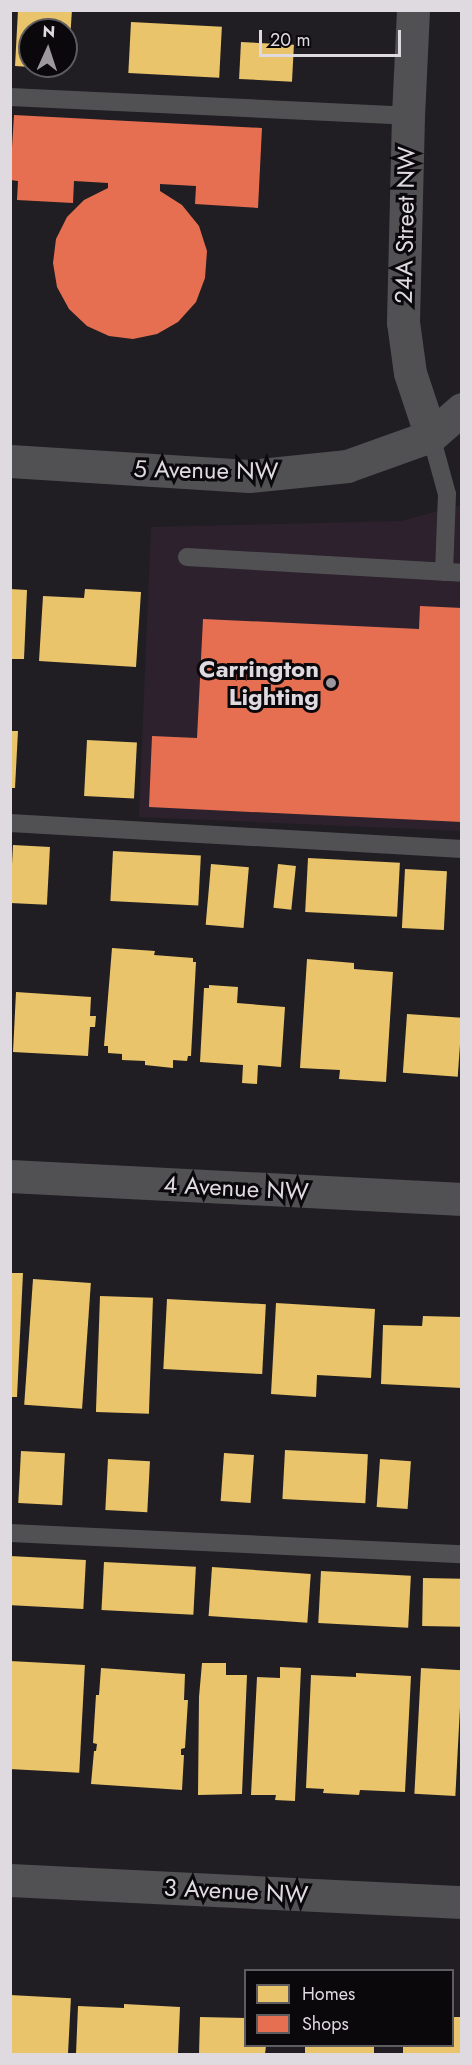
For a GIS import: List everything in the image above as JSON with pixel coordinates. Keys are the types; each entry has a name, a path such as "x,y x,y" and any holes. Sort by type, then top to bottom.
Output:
{"street":[{"name":"24A Street NW","path":"413,10 403,322 410,373 446,437"},
{"name":"5 Avenue NW","path":"10,462 249,476 347,466 446,437 462,409"},
{"name":"4 Avenue NW","path":"10,1176 462,1199"},
{"name":"3 Avenue NW","path":"10,1880 462,1902"}],"lane":[{"path":"10,97 408,116"},
{"path":"187,557 453,572 447,494 446,437"},
{"path":"10,823 462,849"},
{"path":"10,1533 462,1554"}],"shaded area":[{"path":"461,505 461,831 139,817 151,527 401,521"}],"building: Homes":[{"path":"18,10 72,10 71,18 18,18 18,66 15,66"},
{"path":"131,22 222,27 219,78 128,73"},
{"path":"241,42 294,45 292,82 239,79"},
{"path":"10,589 27,590 24,659 10,659"},
{"path":"85,589 141,592 136,667 39,661 43,596 84,598"},
{"path":"10,731 18,731 15,788 10,788"},
{"path":"87,740 137,743 134,799 84,796"},
{"path":"13,845 50,847 47,905 10,903"},
{"path":"113,851 201,856 198,906 110,901"},
{"path":"308,858 400,863 397,917 305,912"},
{"path":"211,864 249,867 244,928 206,925"},
{"path":"278,864 296,866 291,910 273,908"},
{"path":"405,869 447,871 444,930 402,928"},
{"path":"112,948 155,951 154,955 193,958 193,962 196,962 191,1056 188,1056 187,1061 173,1060 173,1068 145,1065 145,1061 122,1060 122,1054 108,1053 108,1046 104,1046"},
{"path":"307,959 354,963 354,969 393,972 386,1082 339,1079 340,1070 300,1068"},
{"path":"209,985 238,987 237,1003 285,1007 281,1067 258,1065 257,1084 242,1083 243,1065 200,1062 204,988 209,988"},
{"path":"16,992 91,997 90,1016 96,1016 95,1027 90,1027 88,1056 13,1052"},
{"path":"407,1014 462,1018 458,1077 403,1073"},
{"path":"10,1273 23,1273 17,1397 10,1397"},
{"path":"33,1279 91,1283 82,1409 24,1405"},
{"path":"100,1296 153,1298 149,1414 96,1412"},
{"path":"167,1299 266,1304 262,1374 163,1369"},
{"path":"276,1303 375,1309 371,1378 317,1375 316,1397 271,1394"},
{"path":"423,1316 462,1317 462,1388 381,1384 383,1325 422,1326"},
{"path":"285,1450 368,1454 365,1503 282,1499"},
{"path":"21,1451 65,1453 62,1505 18,1503"},
{"path":"224,1453 254,1455 251,1503 221,1501"},
{"path":"108,1459 150,1461 147,1512 105,1510"},
{"path":"380,1459 411,1461 408,1509 377,1507"},
{"path":"10,1556 86,1560 83,1609 10,1605"},
{"path":"104,1562 196,1567 193,1615 101,1610"},
{"path":"212,1567 311,1574 307,1623 209,1616"},
{"path":"321,1571 411,1576 408,1628 318,1623"},
{"path":"423,1578 462,1579 461,1627 422,1626"},
{"path":"10,1661 85,1665 79,1773 10,1769"},
{"path":"202,1663 226,1663 226,1675 247,1675 242,1794 198,1795 199,1697"},
{"path":"280,1667 301,1668 295,1801 275,1800 276,1795 251,1795 257,1677 280,1678"},
{"path":"101,1668 185,1674 184,1700 188,1700 185,1748 181,1749 181,1755 184,1755 182,1790 91,1784 94,1751 96,1751 97,1744 93,1743 96,1695 99,1695"},
{"path":"421,1668 462,1670 455,1796 414,1794"},
{"path":"356,1673 411,1676 405,1792 360,1790 359,1795 323,1793 324,1789 306,1788 311,1675 356,1677"},
{"path":"10,1995 71,1998 68,2054 10,2054"},
{"path":"124,2004 180,2007 178,2054 76,2054 78,2006 124,2008"},
{"path":"200,2017 244,2018 244,2047 266,2047 265,2054 199,2054"},
{"path":"454,2017 462,2017 462,2054 403,2054 403,2047 454,2047"},
{"path":"305,2047 374,2047 374,2054 305,2054"}],"building: Shops":[{"path":"14,115 262,128 258,208 195,204 196,186 160,184 160,191 182,205 199,226 207,251 205,278 196,302 178,322 157,334 133,339 109,336 87,326 69,309 57,287 53,263 56,239 67,217 84,200 108,188 108,183 74,181 73,203 17,200 18,181 10,180"},
{"name":"Carrington Lighting","path":"420,606 462,608 462,822 149,807 152,736 197,738 203,619 419,629"}],"place":[{"name":"Carrington Lighting","path":"331,683"}]}
